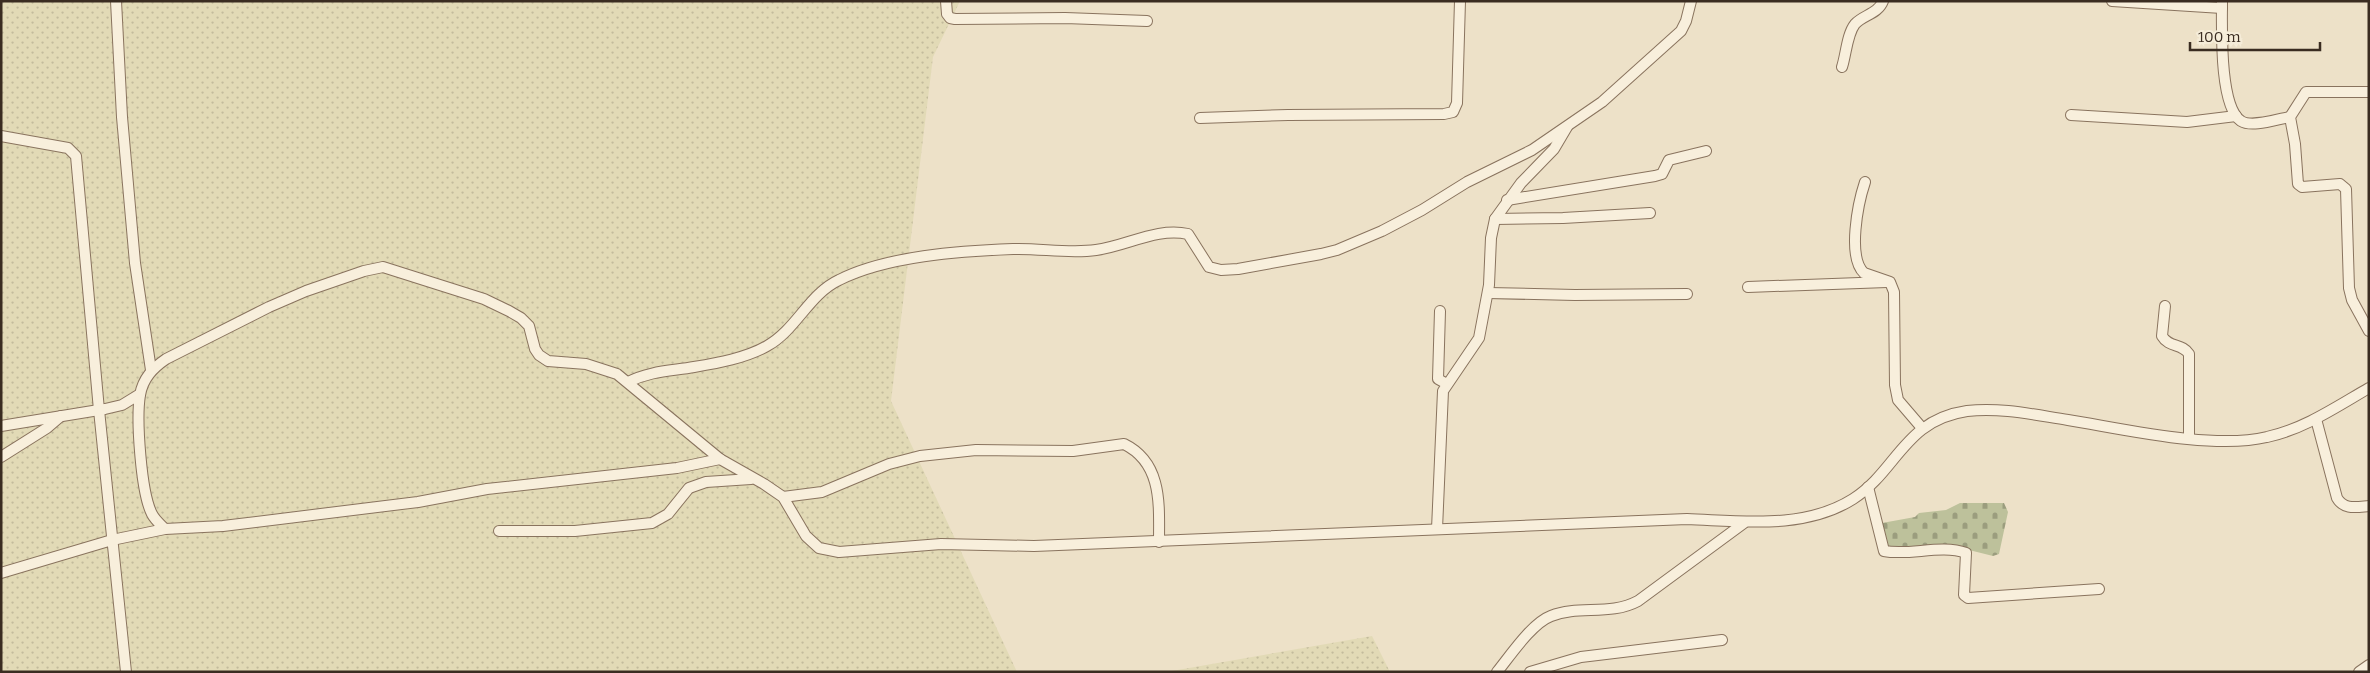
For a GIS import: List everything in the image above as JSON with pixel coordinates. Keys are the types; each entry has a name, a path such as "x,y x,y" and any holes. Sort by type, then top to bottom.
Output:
{"street":[{"path":"116,1 122,118 134,263 151,370"},
{"path":"946,1 947,14 955,20 1065,18 1147,21"},
{"path":"1200,118 1288,114 1444,114 1453,112 1457,103 1460,1"},
{"path":"628,382 648,374 721,362 767,346 792,326 820,293 836,281 853,273 884,264 986,251 1095,250 1155,234 1178,232 1188,234 1209,267 1221,270 1255,266 1337,250 1409,217 1467,182 1532,150 1602,102 1672,41 1686,21 1691,1"},
{"path":"1842,67 1853,28 1857,22 1879,9 1883,1"},
{"path":"2112,1 2222,5 2223,53 2229,102 2236,116 2249,124 2290,117"},
{"path":"2369,92 2306,92 2290,117 2295,144 2298,184 2308,188 2340,184 2346,189 2349,288 2352,300 2369,331"},
{"path":"2071,115 2187,122 2236,116"},
{"path":"1437,529 1442,401 1447,384 1470,355 1479,338 1488,294 1491,238 1495,219 1507,200 1554,149 1569,124"},
{"path":"1,136 68,148 76,156 99,410 126,672"},
{"path":"1507,200 1655,176 1662,174 1669,160 1706,151"},
{"path":"1865,182 1858,202 1856,226 1858,262 1864,274 1884,278 1890,282 1896,300 1895,385 1898,400 1922,428"},
{"path":"1495,219 1563,218 1650,213"},
{"path":"165,529 152,515 147,501 141,459 140,394 151,370 166,358 268,307 343,278 383,267 484,299 509,311 521,318 529,326 535,349 539,355 548,361 592,365 617,374 720,460 764,484 783,497 806,536 819,548 839,552 941,544 1034,546 1687,519 1744,523 1788,520 1834,509 1853,499 1868,487 1901,448 1922,428 1949,415 1994,410 2222,441 2267,437 2316,419 2369,388"},
{"path":"1748,286 1890,282"},
{"path":"1488,294 1687,294"},
{"path":"2166,306 2162,336 2171,346 2184,348 2189,354 2189,437"},
{"path":"1440,311 1438,379 1447,384"},
{"path":"1,426 122,405 140,394"},
{"path":"1,457 47,428 61,415"},
{"path":"2316,419 2337,498 2341,505 2348,507 2369,506"},
{"path":"783,497 830,489 889,464 920,456 976,450 1073,450 1124,444 1131,447 1144,462 1158,486 1160,542"},
{"path":"1,573 112,540 165,529 223,526 399,504 487,489 678,468 720,460"},
{"path":"499,531 584,531 652,523 668,514 689,488 697,484 752,479"},
{"path":"1868,487 1884,551 1896,553 1954,550 1966,553 1964,594 1968,598 2099,589"},
{"path":"1497,672 1542,620 1562,613 1626,608 1744,523"},
{"path":"1530,672 1581,657 1722,640"},
{"path":"2359,672 2369,665"}],"shaded area":[{"path":"1,1 960,1 933,57 891,401 1017,672 1,672"},
{"path":"1372,636 1390,672 1166,672"}],"green space":[{"path":"1960,503 2004,503 2008,512 1999,554 1993,556 1965,549 1887,549 1882,523 1915,517 1919,513 1946,510"}]}
